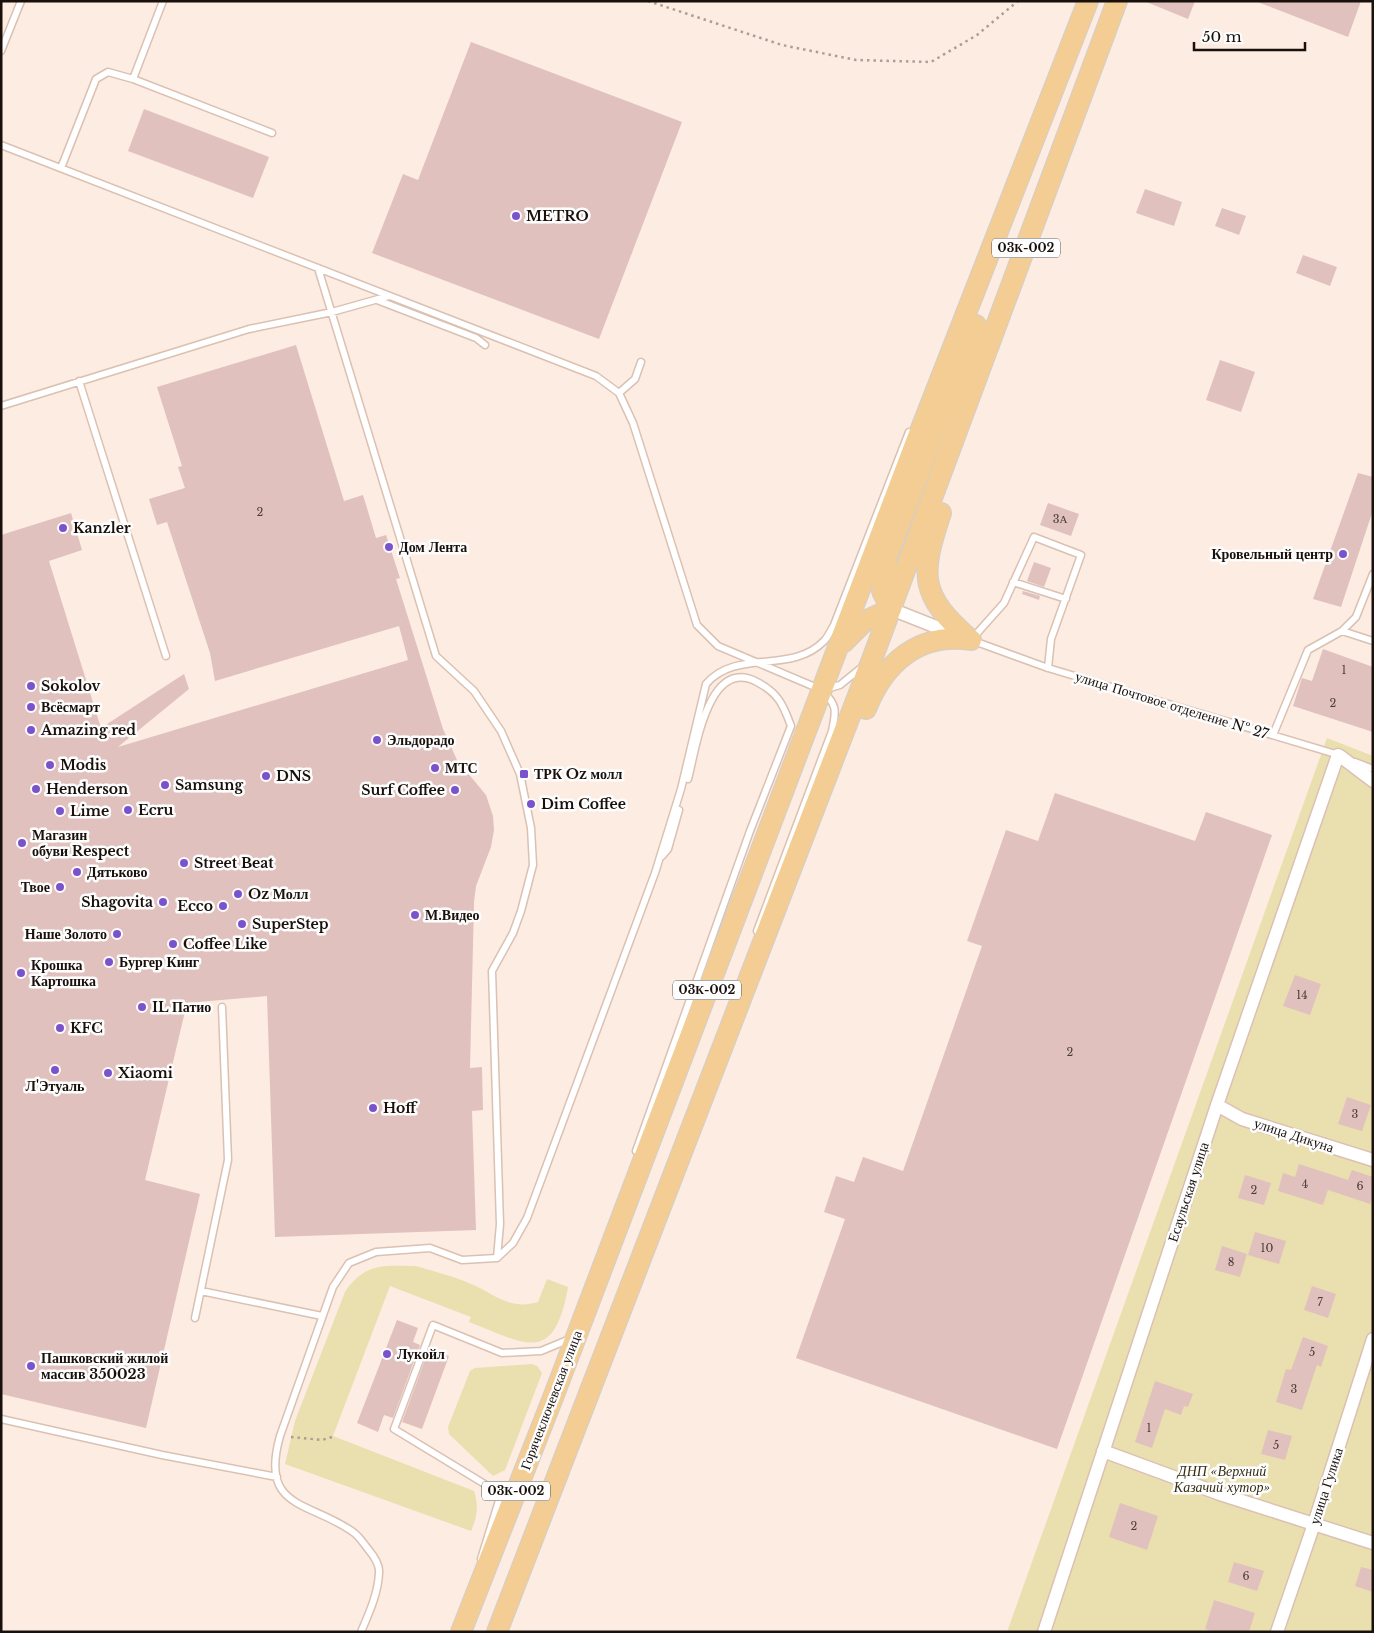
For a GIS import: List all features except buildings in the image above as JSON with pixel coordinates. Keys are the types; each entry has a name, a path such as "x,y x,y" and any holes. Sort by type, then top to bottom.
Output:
{"main road":[{"name":"03К-002","path":"635,1177 838,649 916,439 1088,1"},
{"name":"03К-002","path":"497,1632 641,1262 729,1020 874,654 1117,1"},
{"path":"971,640 947,619 936,604 927,582 926,567 930,547 1124,19 1125,1"},
{"path":"838,649 865,621 891,609 882,591 887,557 1019,213 1026,162"},
{"path":"729,1020 758,995 874,690 890,666 918,647 956,638 971,640"},
{"name":"Горячеключевская улица","path":"461,1632 576,1336 635,1177"},
{"path":"509,1632 536,1530"},
{"path":"454,1632 478,1586"}],"street":[{"path":"891,609 971,640"},
{"path":"1339,756 1373,781"},
{"name":"Есаульская улица","path":"1044,1632 1217,1104 1339,756"},
{"name":"улица Дикуна","path":"1217,1104 1242,1119 1373,1160"},
{"name":"улица Гулика","path":"1277,1632 1314,1524 1373,1339"},
{"path":"1102,1451 1220,1494 1373,1543"}],"lane":[{"path":"1,51 21,1"},
{"path":"133,78 163,1"},
{"path":"61,168 96,79 102,73 110,71 133,78 272,133"},
{"path":"1,145 596,376 619,393 633,424 660,502 697,624 718,646 822,690 832,700 836,711 832,732 753,940"},
{"path":"959,309 986,264"},
{"path":"318,268 436,656 474,691 501,731 520,774 528,806 533,865 513,933 492,971 500,1224 497,1258"},
{"path":"1,406 249,329 332,312 389,296"},
{"path":"377,300 476,338 485,345 482,332"},
{"path":"619,393 635,379 640,362"},
{"path":"79,381 166,656"},
{"path":"361,1632 377,1587 380,1571 376,1560 354,1532 295,1503 281,1489 276,1477 275,1455 280,1436 332,1287 349,1263 376,1252 430,1248 462,1260 497,1258 513,1243 527,1218 660,859 681,789 706,684 715,674 752,661 780,660 807,653 823,642 834,625 914,420"},
{"path":"971,640 1004,603 1034,537 1081,555 1051,639 1048,668"},
{"path":"1273,735 1308,650 1342,630 1356,617 1373,574"},
{"path":"1013,582 1066,599"},
{"path":"1342,630 1373,641"},
{"name":"улица Почтовое отделение № 27","path":"971,640 1048,668 1273,735 1373,769"},
{"path":"822,690 840,685 858,672 874,654"},
{"path":"635,1177 635,1153 750,830 791,726 783,702 767,687 751,679 734,678 720,686 710,698 668,849 660,859"},
{"path":"195,1318 228,1160 222,1007"},
{"path":"201,1291 322,1316"},
{"path":"478,1586 481,1554 501,1494 394,1430 433,1325 502,1353 541,1351 576,1336"},
{"path":"1,1419 162,1455 276,1477"}],"path":[{"path":"648,1 782,45 856,60 923,62 931,62 978,35 1018,1"},
{"path":"280,1436 322,1440 332,1436"}],"green space":[{"name":"ДНП «Верхний Казачий хутор»","path":"1327,738 1373,756 1373,1632 1007,1632"},
{"path":"385,1266 416,1266 463,1280 510,1303 528,1304 538,1302 547,1279 568,1287 562,1312 555,1329 546,1339 535,1342 507,1337 469,1322 471,1317 390,1286 333,1436 474,1491 477,1511 471,1531 285,1464 295,1421 345,1292 360,1275 376,1268"},
{"path":"532,1364 537,1366 542,1373 505,1470 493,1476 449,1434 448,1427 470,1371 475,1368"}],"place":[{"name":"METRO","path":"516,216"},
{"name":"Kanzler","path":"63,528"},
{"name":"Дом Лента","path":"389,547"},
{"name":"Кровельный центр","path":"1343,554"},
{"name":"Sokolov","path":"31,686"},
{"name":"Всёсмарт","path":"31,707"},
{"name":"Amazing red","path":"31,730"},
{"name":"Эльдорадо","path":"377,740"},
{"name":"Modis","path":"50,765"},
{"name":"МТС","path":"435,768"},
{"name":"ТРК Oz молл","path":"524,774"},
{"name":"DNS","path":"266,776"},
{"name":"Samsung","path":"165,785"},
{"name":"Henderson","path":"36,789"},
{"name":"Surf Coffee","path":"455,790"},
{"name":"Dim Coffee","path":"531,804"},
{"name":"Ecru","path":"128,810"},
{"name":"Lime","path":"60,811"},
{"name":"Магазин обуви Respect","path":"22,843"},
{"name":"Street Beat","path":"184,863"},
{"name":"Дятьково","path":"77,872"},
{"name":"Твое","path":"60,887"},
{"name":"Oz Молл","path":"238,894"},
{"name":"Shagovita","path":"163,902"},
{"name":"Ecco","path":"223,906"},
{"name":"М.Видео","path":"415,915"},
{"name":"SuperStep","path":"242,924"},
{"name":"Наше Золото","path":"117,934"},
{"name":"Coffee Like","path":"173,944"},
{"name":"Бургер Кинг","path":"109,962"},
{"name":"Крошка Картошка","path":"21,973"},
{"name":"IL Патио","path":"142,1007"},
{"name":"KFC","path":"60,1028"},
{"name":"Л'Этуаль","path":"55,1070"},
{"name":"Xiaomi","path":"108,1073"},
{"name":"Hoff","path":"373,1108"},
{"name":"Лукойл","path":"387,1354"},
{"name":"Пашковский жилой массив 350023","path":"31,1366"}]}
